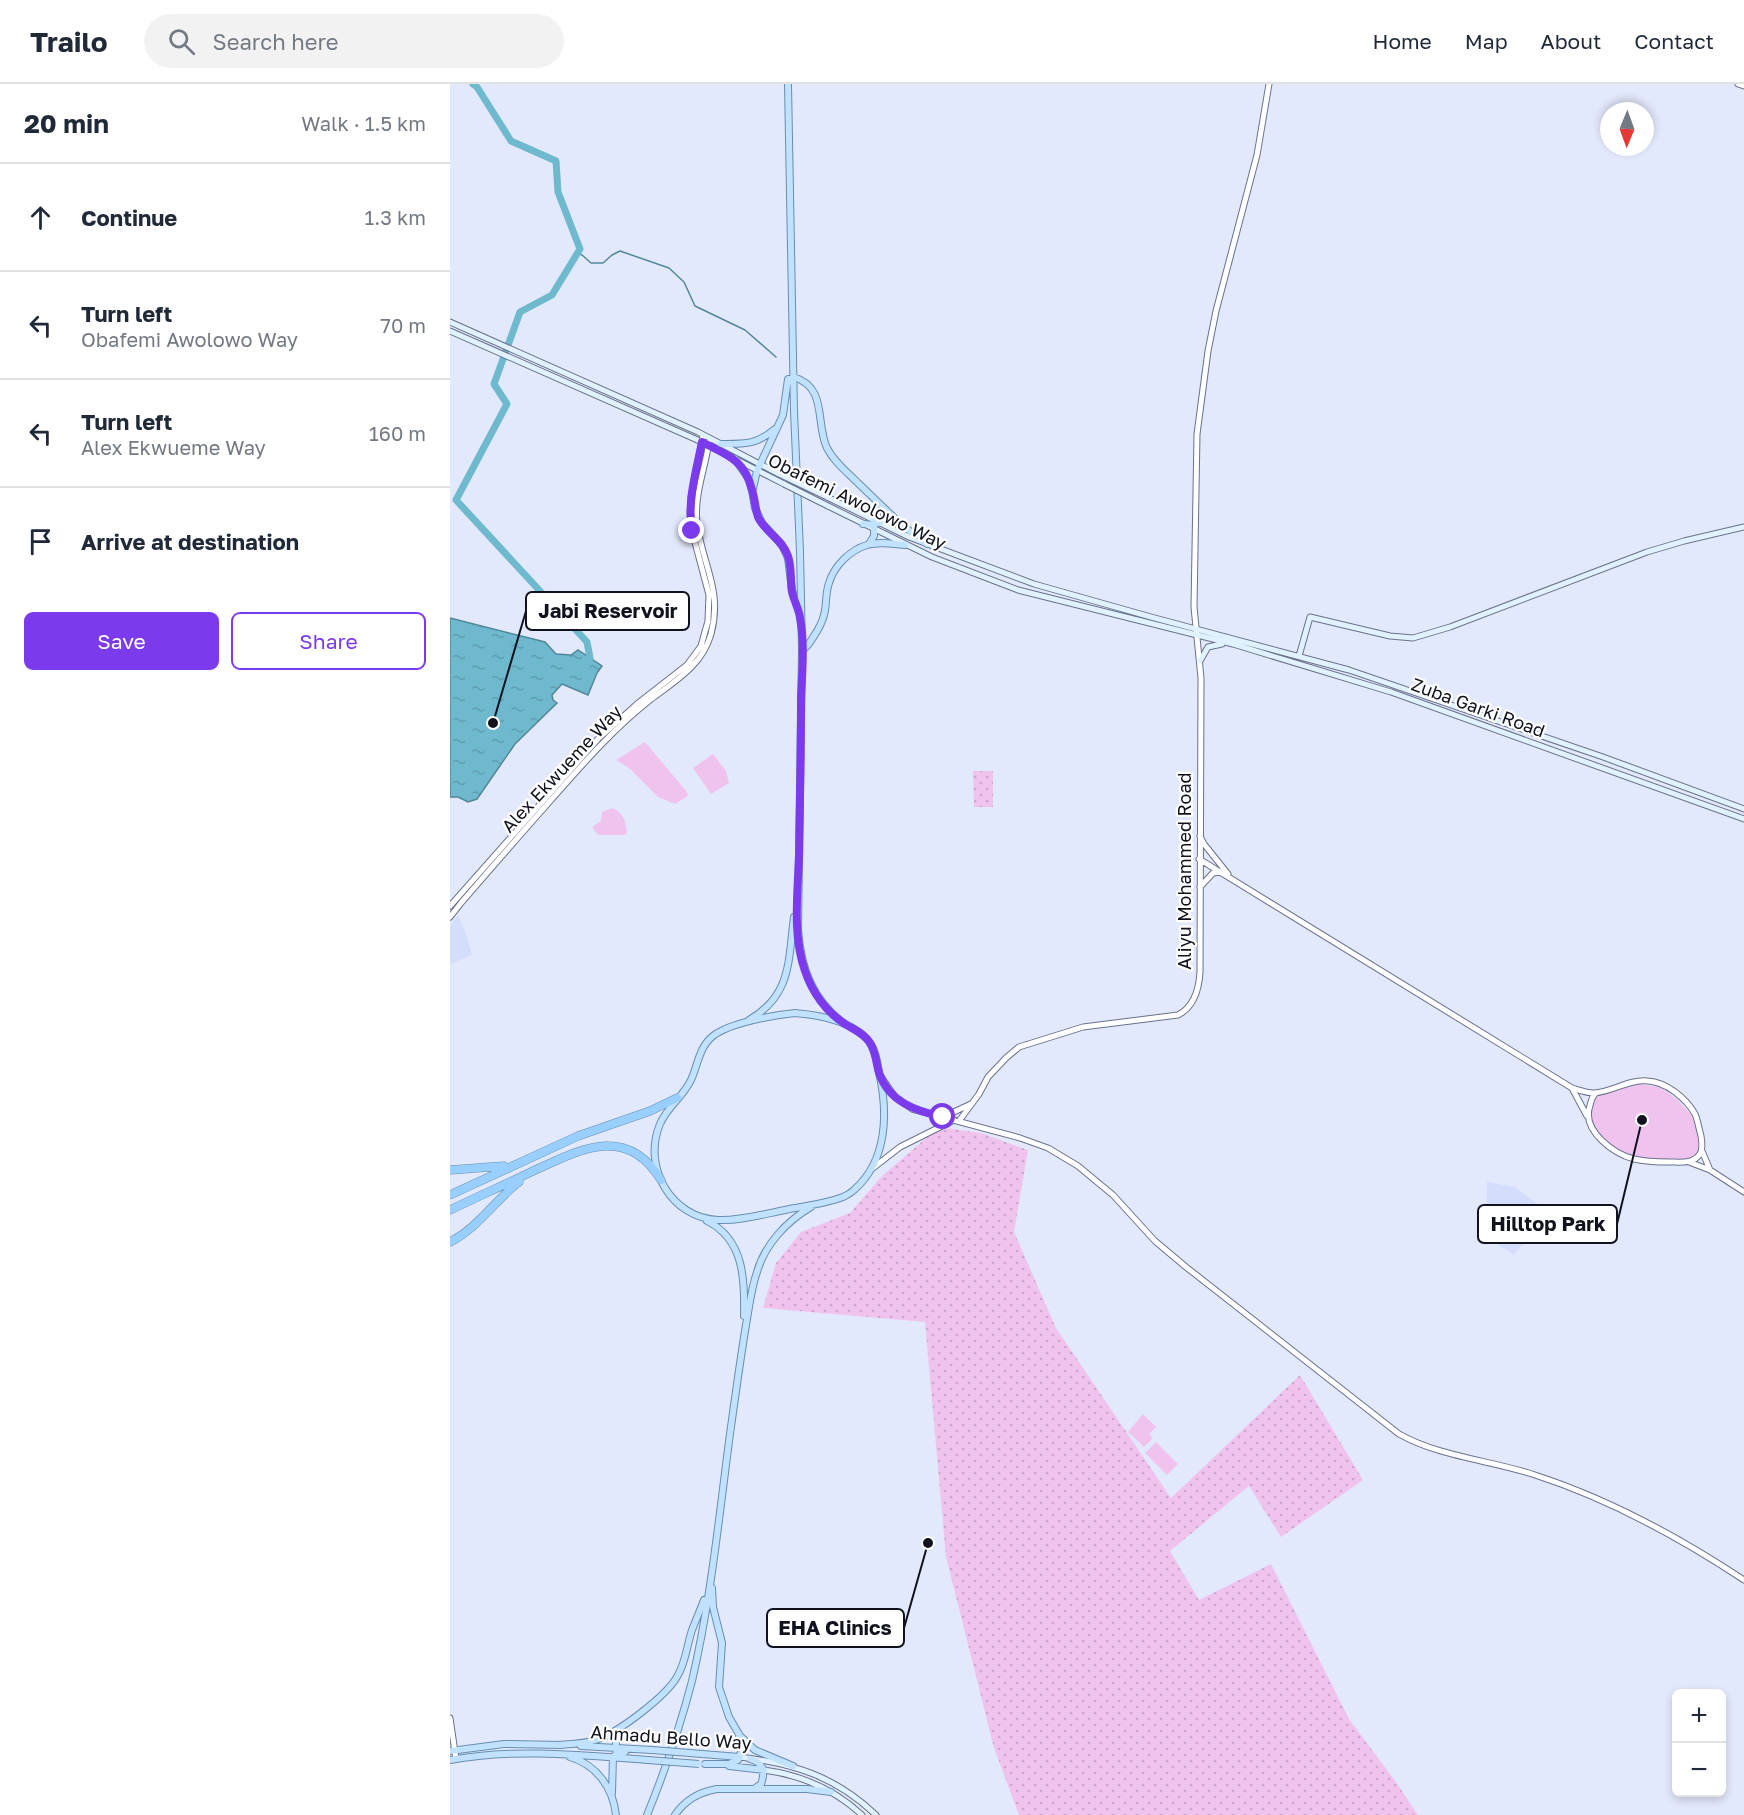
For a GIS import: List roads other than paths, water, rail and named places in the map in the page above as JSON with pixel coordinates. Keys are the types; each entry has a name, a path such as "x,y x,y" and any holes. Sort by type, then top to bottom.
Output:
{"highway":[{"path":"450,1195 578,1136 650,1111 677,1098"},
{"path":"450,1210 588,1147 610,1145 637,1153 650,1164 661,1180"},
{"path":"450,1170 498,1167 517,1163"},
{"path":"450,1242 474,1225 505,1193 533,1171"}],"main road":[{"path":"701,1218 719,1221 735,1219 844,1197 863,1181 870,1171 881,1143 885,1121 880,1074 875,1054 869,1042 857,1030 835,1017 821,1001 804,970 799,946 797,893 802,650 788,84"},
{"name":"Obafemi Awolowo Way","path":"450,322 520,352 703,439 735,459 779,474 827,497 876,524 905,545 932,557 1018,590 1197,636"},
{"name":"Obafemi Awolowo Way","path":"450,332 703,439"},
{"path":"752,490 759,467 784,408 788,379 794,377 807,385 816,396 820,409 823,438 832,457 911,533 927,544"},
{"path":"721,444 751,444 777,427"},
{"name":"Obafemi Awolowo Way","path":"709,442 721,444 784,484 863,524"},
{"path":"735,459 744,471 762,523 782,545 788,558 792,590 800,616"},
{"path":"863,524 876,524 884,518 884,508"},
{"path":"802,650 809,645 821,623 828,584 836,569 848,556 872,541 876,524"},
{"name":"Obafemi Awolowo Way","path":"876,524 1034,584 1197,628"},
{"path":"1299,656 1310,617 1390,636 1413,638 1450,627 1638,555 1744,527"},
{"path":"868,544 905,545"},
{"name":"Zuba Garki Road","path":"1197,628 1349,670 1603,757 1744,809"},
{"name":"Zuba Garki Road","path":"1197,636 1233,644 1391,692 1744,819"},
{"path":"1200,661 1208,647 1233,644"},
{"path":"742,1024 766,1008 777,996 785,981 789,966 797,893"},
{"path":"743,1341 745,1288 738,1255 732,1241 724,1231 684,1210 670,1198 661,1180 655,1152 656,1134 665,1113 692,1079 700,1053 718,1032 772,1016 795,1013 820,1016 845,1024"},
{"path":"647,1815 677,1736 692,1680 714,1557 743,1341 757,1270 774,1239 792,1220 810,1207 823,1202"},
{"path":"702,1764 733,1763 740,1757 742,1747 723,1703 719,1687 722,1643 712,1601 714,1557"},
{"path":"558,1745 594,1741 610,1734 658,1699 673,1683 682,1666 692,1630 709,1588"},
{"path":"616,1815 612,1796 616,1737 622,1725"},
{"path":"737,1731 755,1750 793,1766"},
{"name":"Ahmadu Bello Way","path":"452,1750 504,1744 558,1745 615,1753 626,1758 764,1770 798,1776 831,1792 862,1815"},
{"name":"Ahmadu Bello Way","path":"453,1760 506,1754 615,1753 649,1750 740,1757 793,1766 834,1783 861,1801 876,1815"},
{"path":"554,1754 575,1759 589,1766 603,1779 612,1796"},
{"path":"750,1759 760,1763 764,1770 761,1784 753,1789"},
{"path":"675,1815 687,1802 704,1792 717,1789 815,1789 831,1792"}],"street":[{"name":"Aliyu Mohammed Road","path":"973,1103 997,1066 1019,1047 1083,1027 1171,1017 1185,1011 1195,996 1199,980 1200,887 1200,661 1194,607 1197,434 1202,389 1216,311 1257,155 1269,84"},
{"path":"1737,84 1744,86"},
{"name":"Alex Ekwueme Way","path":"450,906 598,739 626,713 687,665 700,646 708,621 709,595 692,531 690,513 703,439"},
{"name":"Alex Ekwueme Way","path":"450,917 603,742 690,669 705,648 713,624 714,595 699,533 697,508 709,442"},
{"path":"1200,834 1210,852 1231,878"},
{"path":"1199,859 1572,1088 1577,1094 1593,1131 1622,1155 1649,1161 1687,1162 1710,1170 1744,1192"},
{"path":"1200,887 1213,873 1222,872"},
{"path":"880,1074 889,1090 903,1104 921,1112 1033,1142 1078,1166 1108,1190 1155,1241 1179,1262 1399,1434 1438,1450 1519,1470 1581,1493 1701,1551 1744,1580"},
{"path":"1572,1088 1596,1093 1638,1081 1656,1082 1667,1086 1694,1112 1700,1130 1702,1151 1710,1170"},
{"path":"1588,1120 1593,1095 1596,1093"},
{"path":"943,1117 973,1103"},
{"path":"870,1171 888,1155 957,1120 973,1103"},
{"path":"1687,1162 1696,1158 1702,1151"},
{"path":"450,1718 453,1760"}],"water":[{"path":"450,618 545,642 556,654 571,655 578,650 602,666 588,695 562,684 552,695 553,700 557,703 515,744 477,799 468,802 458,797 450,797"}],"waterway":[{"path":"473,84 511,141 556,161 558,192 580,249 552,295 520,312 494,384 507,404 456,500 587,642 590,658"},
{"path":"577,253 591,263 603,263 620,251 669,268 684,282 695,306 745,330 776,357"}],"place":[{"name":"Jabi Reservoir","path":"493,723"},
{"name":"Hilltop Park","path":"1642,1120"},
{"name":"EHA Clinics","path":"928,1543"}]}
